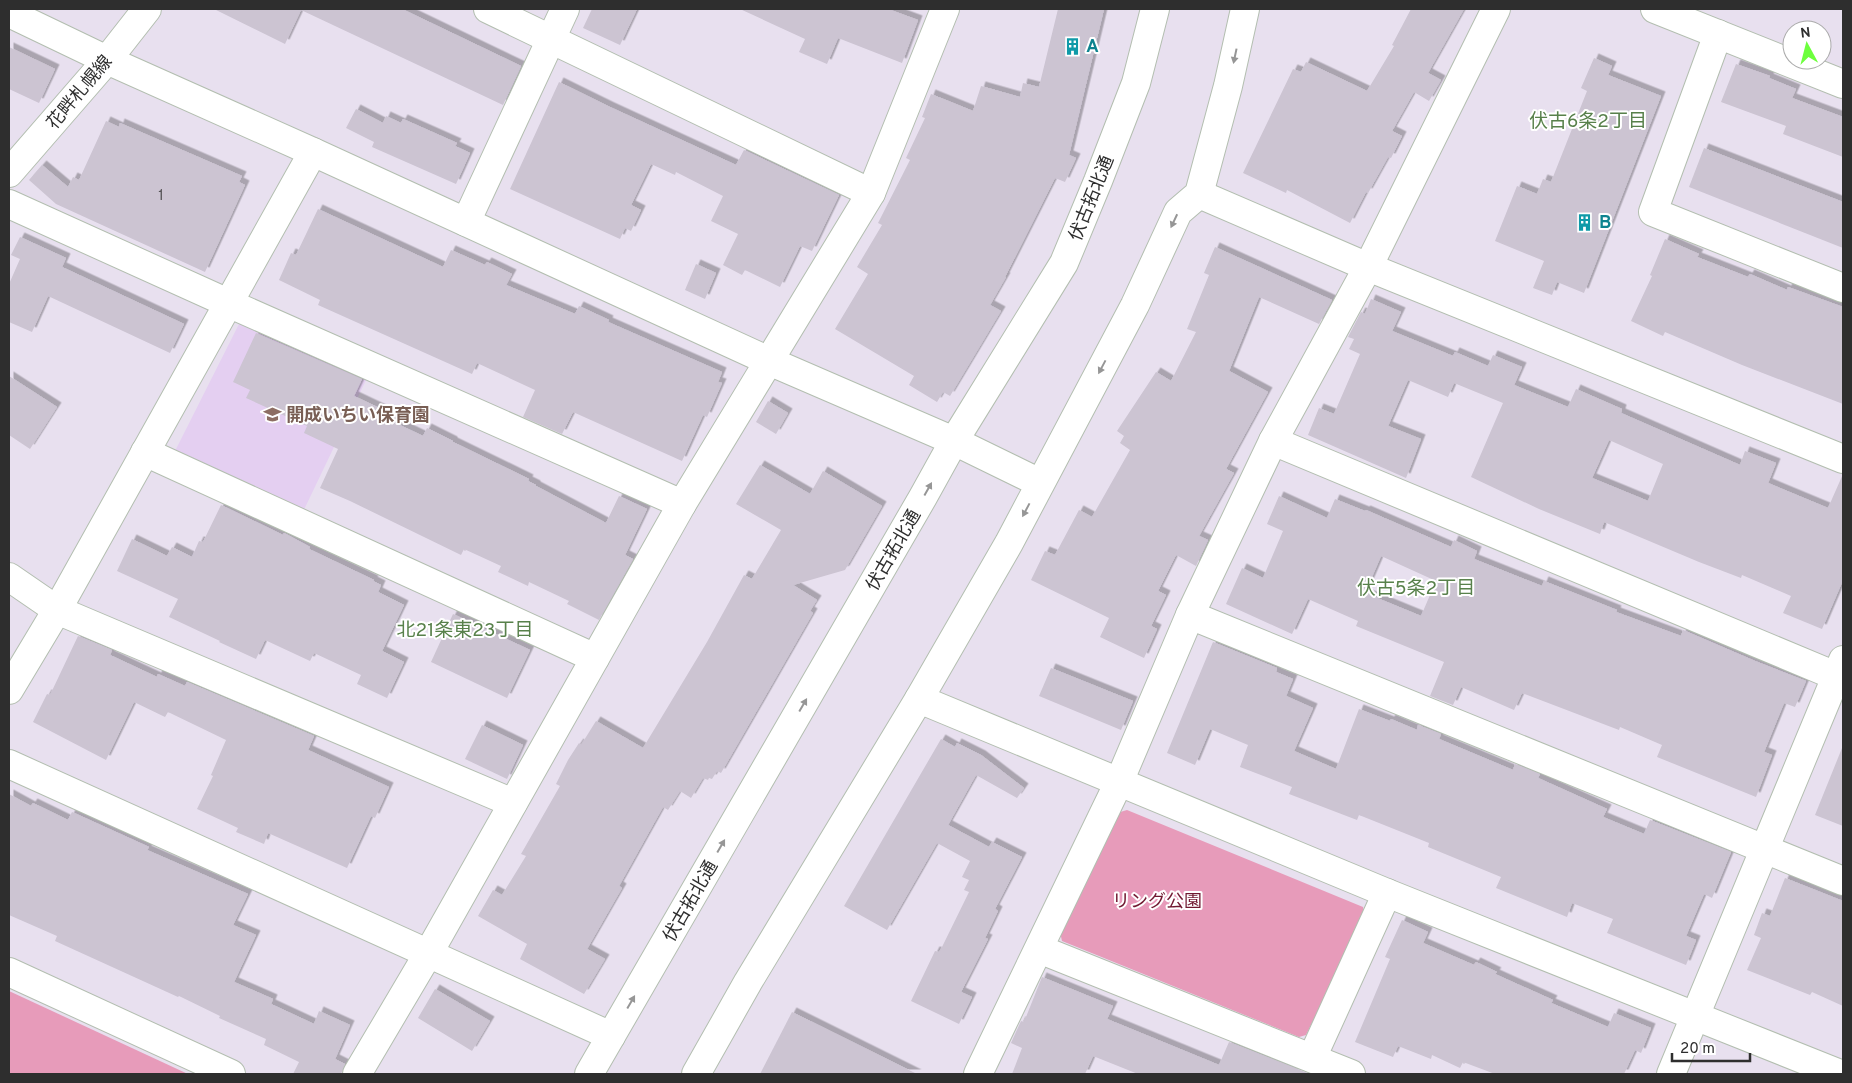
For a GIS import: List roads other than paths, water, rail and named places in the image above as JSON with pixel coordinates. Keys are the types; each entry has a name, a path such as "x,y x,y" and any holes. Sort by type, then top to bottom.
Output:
{"street":[{"name":"花畔札幌線","path":"9,173 147,9"},
{"path":"488,9 871,193"},
{"path":"466,222 565,9"},
{"path":"357,1074 428,954 682,504 871,193 944,9"},
{"name":"伏古拓北通","path":"589,1074 924,497 954,441 1064,263 1136,83 1155,9"},
{"path":"696,1074 748,982 919,699 1004,551 1135,305 1178,212 1200,194 1228,86 1245,9"},
{"path":"978,1074 1119,782 1190,616 1273,442 1368,267 1496,9"},
{"path":"1655,9 1843,84"},
{"path":"9,13 106,60 313,152 769,361 954,441 1040,483"},
{"path":"1718,34 1653,212 1843,288"},
{"path":"9,690 57,610 313,152"},
{"path":"1200,194 1368,267 1843,458"},
{"path":"9,204 682,504"},
{"path":"1273,442 1841,671 1671,1074"},
{"path":"145,452 595,658"},
{"path":"9,577 57,610 514,803"},
{"path":"1190,616 1843,881"},
{"path":"919,699 1386,892 1840,1074"},
{"path":"9,764 612,1036"},
{"path":"1312,1058 1386,892"},
{"path":"1039,949 1352,1074"},
{"path":"9,972 231,1074"}],"place":[{"name":"A","path":"1072,46"},
{"name":"B","path":"1585,222"},
{"name":"開成いちい保育園","path":"272,415"}],"district":[{"name":"伏古6条2丁目","path":"1588,120"},
{"name":"伏古5条2丁目","path":"1416,587"},
{"name":"北21条東23丁目","path":"465,629"}],"park label":[{"name":"リング公園","path":"1157,901"}]}
